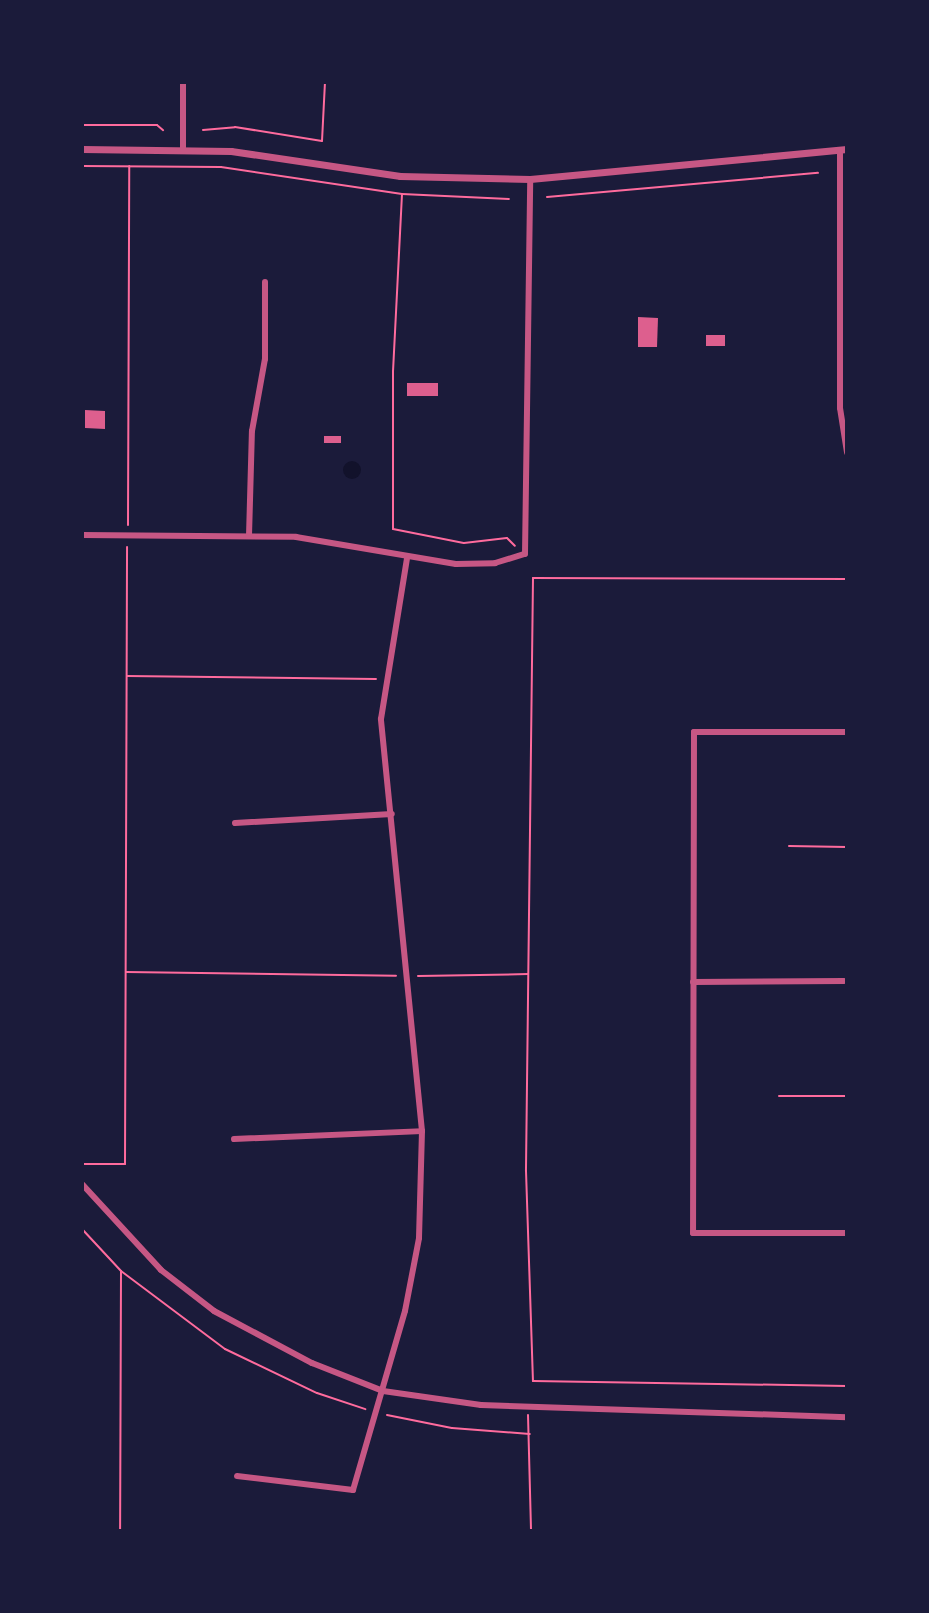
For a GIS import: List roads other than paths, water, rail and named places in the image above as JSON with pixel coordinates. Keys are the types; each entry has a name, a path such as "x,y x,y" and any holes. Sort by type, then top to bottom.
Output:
{"street":[{"path":"183,82 183,149"},
{"path":"82,149 183,149 265,155 400,176 530,179 844,150 840,408 847,452"},
{"path":"82,535 296,537 407,559 495,563 525,554 530,179"},
{"path":"249,536 252,431 265,359 265,282"},
{"path":"237,1476 353,1490 383,1391 419,1238 422,1131 381,719 384,681 407,559"},
{"path":"847,732 694,732 693,982 693,1233 847,1233"},
{"path":"235,823 392,814"},
{"path":"693,982 844,981"},
{"path":"234,1139 422,1131"},
{"path":"82,1184 161,1270 214,1311 312,1363 383,1391 481,1405 847,1417"}]}
